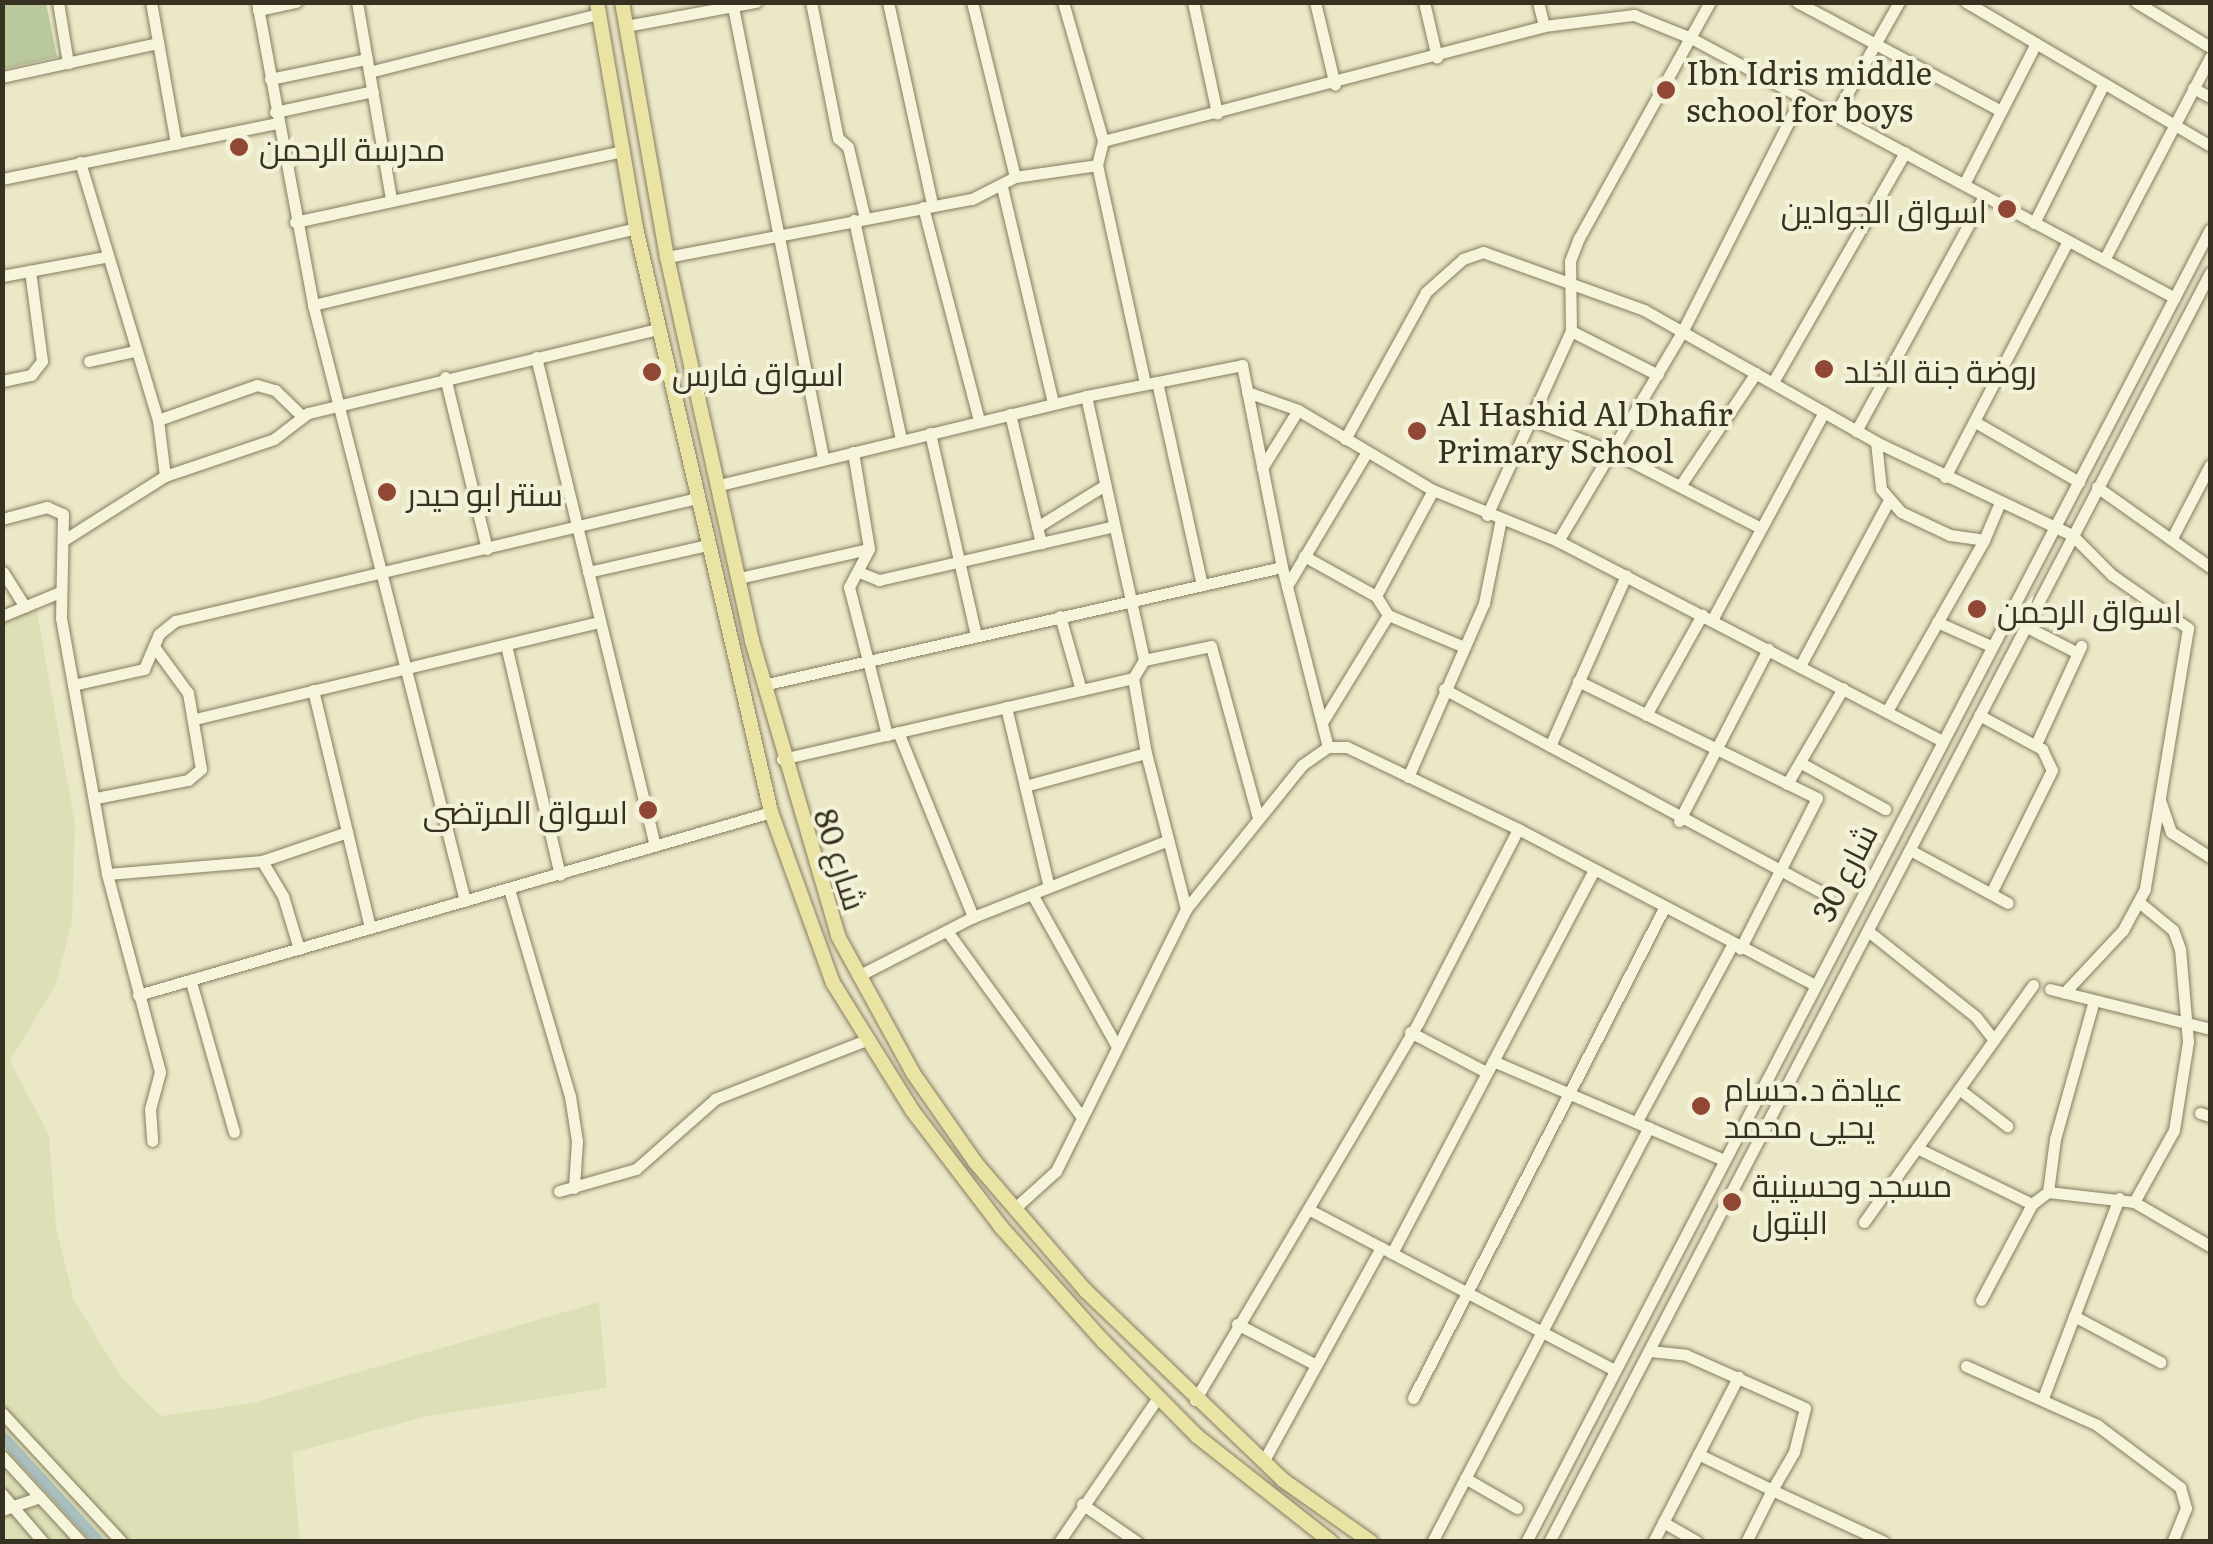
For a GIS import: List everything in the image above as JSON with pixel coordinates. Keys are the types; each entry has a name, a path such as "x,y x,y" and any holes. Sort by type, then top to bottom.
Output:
{"main road":[{"name":"شارع 80","path":"622,2 667,258 763,685 832,919 858,976 913,1073 1015,1208 1195,1400 1263,1462 1371,1542"},
{"name":"شارع 80","path":"598,8 636,228 771,812 832,984 864,1041 1001,1226 1157,1398 1331,1542"},
{"path":"654,302 664,307 675,294"},
{"path":"666,356 674,344 688,350"}],"street":[{"path":"58,2 68,63"},
{"path":"151,2 176,144"},
{"path":"296,2 258,6 276,118 313,305 465,901"},
{"path":"358,2 391,198"},
{"path":"626,26 756,2"},
{"path":"811,2 838,138 848,147 901,440"},
{"path":"888,2 927,205 979,421"},
{"path":"972,2 1015,177"},
{"path":"1063,2 1103,141 1098,165 1202,585"},
{"path":"1193,2 1218,113"},
{"path":"1315,2 1335,86"},
{"path":"1424,2 1437,58"},
{"path":"1538,2 1544,26"},
{"path":"1487,515 1571,330 1570,284 1578,238 1710,2"},
{"path":"1797,2 1999,110"},
{"path":"1835,115 1898,2"},
{"path":"1966,2 1992,8 2036,43 2210,146"},
{"path":"2136,2 2150,6 2210,47"},
{"path":"733,5 823,459"},
{"path":"270,79 368,65 598,8"},
{"path":"1103,141 1335,86 1544,26 1633,9 2175,298"},
{"path":"2,77 158,43"},
{"path":"1964,184 2036,43"},
{"path":"2104,260 2210,57"},
{"path":"2034,222 2103,85"},
{"path":"2193,88 2210,97"},
{"path":"2,165 4,179 176,144 372,91"},
{"path":"1558,541 1682,332 1802,97"},
{"path":"296,222 391,198 622,151"},
{"path":"1773,382 1905,152"},
{"path":"80,162 105,257 158,420 165,476"},
{"path":"667,258 776,232 927,205 1002,187 1015,177 1098,165"},
{"path":"1002,187 1053,404"},
{"path":"1856,430 1984,196"},
{"path":"313,305 636,228"},
{"name":"شارع 30","path":"1526,1542 2210,229"},
{"path":"1946,477 1977,424 2068,241"},
{"path":"1345,439 1426,292 1463,258 1483,252 1644,310 1876,442 1999,504 2072,535 2112,575 2188,628 2140,903 2064,992"},
{"path":"2,276 105,257"},
{"path":"2,381 30,375 42,361 30,270"},
{"name":"شارع 30","path":"1549,1542 2210,273"},
{"path":"64,540 122,508 165,476 274,440 302,416 446,377 659,329"},
{"path":"1571,330 1658,375"},
{"path":"90,361 134,351"},
{"path":"536,357 655,846"},
{"path":"719,485 1086,396 1242,365 1282,567 1328,747"},
{"path":"1680,486 1756,373"},
{"path":"446,377 486,549"},
{"path":"158,420 257,384 275,390 302,416"},
{"path":"1247,392 1298,410 1364,454 1433,490 1558,541 1942,740"},
{"path":"1086,396 1144,660 1133,678 1146,753 1186,910"},
{"path":"1262,468 1298,410"},
{"path":"1646,715 1824,412"},
{"path":"1010,414 1041,542"},
{"path":"1530,420 1614,452 1757,526"},
{"path":"1977,424 2079,482"},
{"path":"930,433 976,635"},
{"path":"1876,442 1874,460 1888,502 1950,534 1984,540"},
{"path":"853,452 869,549 850,587 868,660 892,733 973,917"},
{"path":"1287,586 1364,454"},
{"path":"2172,538 2209,472"},
{"path":"1037,527 1105,484"},
{"path":"2097,488 2210,567"},
{"path":"1376,596 1433,490"},
{"path":"74,685 144,668 162,630 175,621 698,498"},
{"path":"1800,666 1888,502"},
{"path":"2068,502 2085,510"},
{"path":"1886,711 1984,540 1999,504"},
{"path":"2,518 51,507 63,514 60,592 106,874 160,1072 150,1109 152,1141"},
{"path":"1408,777 1484,603 1502,518"},
{"path":"859,572 879,580 1114,526"},
{"path":"588,572 708,545"},
{"path":"739,578 869,549"},
{"path":"1304,556 1376,596 1388,615 1464,646"},
{"path":"763,685 1282,567"},
{"path":"3,572 25,607"},
{"path":"1550,746 1626,575"},
{"path":"2,616 60,592"},
{"path":"1323,721 1388,615"},
{"path":"1060,616 1081,690"},
{"path":"195,719 600,622"},
{"path":"1937,622 1991,646"},
{"path":"2025,626 2080,650 2036,744"},
{"path":"506,645 560,876"},
{"path":"1144,660 1211,646 1258,818"},
{"path":"96,798 198,774 202,764 195,719 184,686 156,648"},
{"path":"1679,821 1720,751 1768,650"},
{"path":"782,759 1133,678"},
{"path":"1432,1542 1643,1124 1736,947 1782,872 1817,798 1578,682"},
{"path":"1787,784 1843,688"},
{"path":"1444,689 1679,821 1828,896"},
{"path":"312,690 370,928"},
{"path":"1006,707 1049,887"},
{"path":"1979,714 2036,744 2050,762 2050,786 1992,893"},
{"path":"1015,1208 1056,1172 1080,1115 1186,910 1302,765 1328,747 1346,747 1518,829 1736,947 1815,985"},
{"path":"1025,786 1146,753"},
{"path":"1800,763 1885,809"},
{"path":"2160,798 2171,832 2210,857"},
{"path":"138,995 771,812"},
{"path":"1195,1400 1410,1032 1518,829"},
{"path":"106,874 262,861 346,832"},
{"path":"858,976 973,917 1166,841"},
{"path":"1910,850 2008,903"},
{"path":"262,861 283,896 299,949"},
{"path":"1263,1462 1490,1066 1594,870"},
{"path":"509,889 570,1096 574,1188"},
{"path":"1032,894 1116,1045"},
{"path":"2134,1202 2180,1110 2187,1024 2173,930 2140,903"},
{"path":"1412,1398 1664,908"},
{"path":"947,930 1080,1115"},
{"path":"1868,930 1976,1017 1994,1040"},
{"path":"192,982 234,1132"},
{"path":"1864,1222 2033,985"},
{"path":"2050,989 2210,1030"},
{"path":"2048,1192 2055,1139 2094,1000"},
{"path":"1410,1032 1724,1160"},
{"path":"560,1192 636,1169 715,1099 864,1041"},
{"path":"1784,1044 1805,1053"},
{"path":"1772,1068 1792,1079"},
{"path":"1959,1089 2008,1126"},
{"path":"1917,1148 2032,1204"},
{"path":"1981,1300 2032,1204 2048,1192 2134,1202 2210,1246"},
{"path":"2044,1398 2119,1198"},
{"path":"1308,1209 1615,1370"},
{"path":"2074,1316 2160,1362"},
{"path":"1238,1324 1316,1366"},
{"path":"1650,1350 1686,1356 1808,1411 1794,1452 1746,1542"},
{"path":"1966,1366 2097,1425 2180,1487 2186,1508 2172,1542"},
{"path":"1653,1542 1738,1377"},
{"path":"1059,1542 1157,1398"},
{"path":"2,1413 122,1542"},
{"path":"1698,1454 1884,1542"},
{"path":"2,1456 81,1542"},
{"path":"1464,1478 1517,1508"},
{"path":"2,1494 8,1508 43,1542"},
{"path":"8,1508 40,1497"},
{"path":"1082,1504 1137,1542"},
{"path":"1663,1522 1697,1542"}],"green space":[{"path":"46,3 57,57 3,69 3,4"},
{"path":"36,606 75,824 72,923 56,984 10,1061 49,1135 56,1227 74,1300 121,1377 161,1416 252,1403 599,1302 607,1388 424,1417 292,1453 300,1541 3,1542 2,622"}],"waterway":[{"path":"2,1436 99,1542"}],"place":[{"name":"Ibn Idris middle school for boys","path":"1666,90"},
{"name":"مدرسة الرحمن","path":"239,147"},
{"name":"اسواق الجوادين","path":"2007,209"},
{"name":"روضة جنة الخلد","path":"1824,369"},
{"name":"اسواق فارس","path":"652,372"},
{"name":"Al Hashid Al Dhafir Primary School","path":"1417,431"},
{"name":"سنتر ابو حيدر","path":"387,492"},
{"name":"اسواق الرحمن","path":"1977,609"},
{"name":"اسواق المرتضى","path":"648,810"},
{"name":"عيادة د.حسام يحيى محمد","path":"1701,1106"},
{"name":"مسجد وحسينية البتول","path":"1732,1202"}]}
